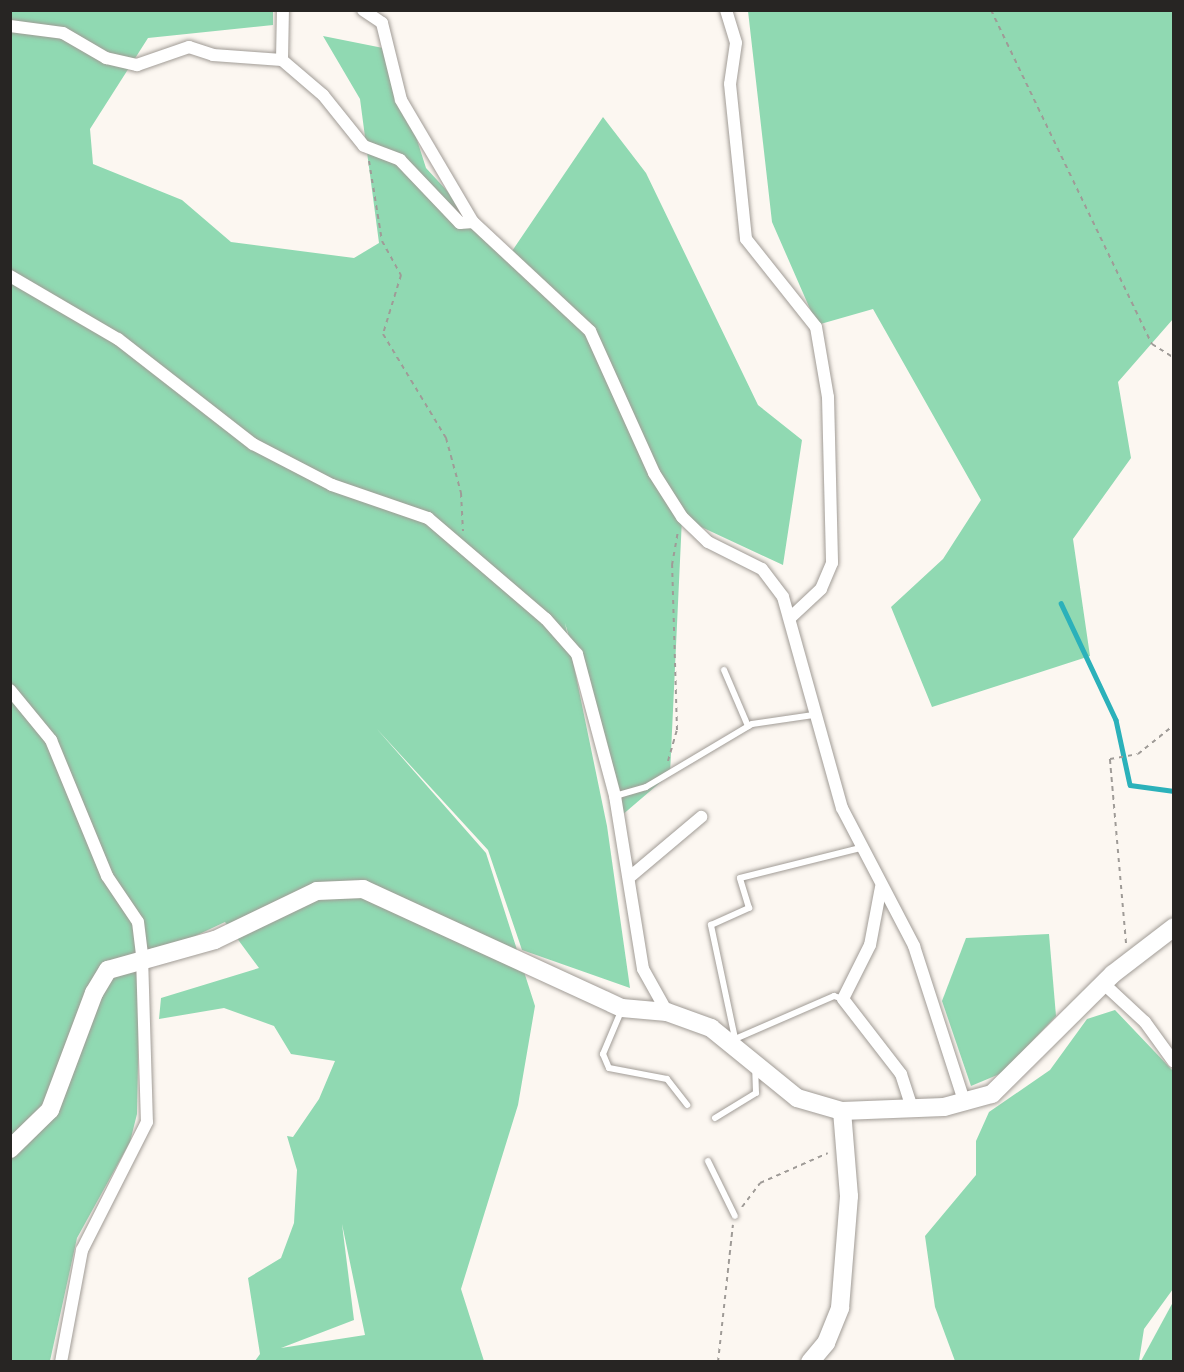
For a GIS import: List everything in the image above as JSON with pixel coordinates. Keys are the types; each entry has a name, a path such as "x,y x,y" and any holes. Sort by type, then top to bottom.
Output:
{"street":[{"path":"282,60 283,10"},
{"path":"363,10 382,23 401,100 473,222 590,331 654,473 682,518 708,542 762,568 792,616 813,715 860,848 914,946 965,1104"},
{"path":"726,10 736,42 730,84 746,239 816,327 827,387 832,563 821,589 792,616"},
{"path":"10,27 63,33 106,58 137,65 189,47 213,55 282,60 323,95 366,144 400,160 460,224 473,222"},
{"path":"10,276 118,339 253,444 333,485 428,518 463,552 546,620 577,654 615,796 631,876 643,969 666,1012"},
{"path":"10,690 51,740 107,876 138,922 142,956 147,1122 82,1250 61,1362"},
{"path":"631,876 701,817"},
{"path":"881,887 870,945 843,999 901,1074 912,1107"},
{"path":"10,1149 50,1110 93,993 108,970 142,956 216,940 317,891 363,889 622,1008 666,1012 711,1028 736,1046 754,1066 797,1098 842,1111 965,1104 992,1094 1023,1068 1127,961 1173,927"},
{"path":"1104,984 1145,1022 1173,1062"},
{"path":"810,1362 826,1343 840,1308 847,1144 842,1111"}],"lane":[{"path":"724,670 748,726"},
{"path":"615,796 646,787 665,772 748,726 813,715"},
{"path":"843,999 834,996 736,1046 711,925 749,908 740,878 860,848"},
{"path":"622,1008 603,1054 609,1068 667,1079 687,1105"},
{"path":"715,1118 756,1094 754,1066"},
{"path":"708,1161 735,1216"}],"path":[{"path":"991,10 1028,98 1066,160 1152,344 1173,358"},
{"path":"366,144 382,241 401,275 383,334 454,458 464,513 463,552"},
{"path":"665,772 677,730 672,565 682,518"},
{"path":"1127,961 1110,759 1138,754 1173,725"},
{"path":"718,1362 723,1277 735,1216 759,1183 847,1144"}],"green space":[{"path":"10,11 273,11 273,25 148,38 90,129 93,164 182,200 231,242 354,258 379,243 360,99 323,36 388,49 426,168 508,257 603,117 646,173 758,405 802,440 783,565 682,518 670,774 621,816 565,623 607,826 630,988 522,950 488,850 376,728 486,853 535,1006 518,1105 461,1289 484,1361 255,1361 260,1354 248,1278 281,1258 294,1223 297,1170 287,1136 293,1137 319,1099 335,1061 291,1054 274,1026 224,1008 159,1019 161,998 259,968 225,922 140,962 137,1114 130,1142 77,1238 50,1361 11,1361","holes":["342,1224 365,1335 281,1348 354,1320"]},
{"path":"748,11 1173,11 1173,319 1118,382 1131,458 1073,539 1090,656 932,707 891,607 943,559 981,500 873,309 817,325 772,222"},
{"path":"1049,934 1056,1016 1002,1073 971,1086 942,1001 966,938"},
{"path":"1115,1010 1173,1071 1173,1289 1144,1329 1139,1361 955,1361 935,1307 925,1236 976,1175 976,1141 989,1112 1050,1070 1087,1019"},
{"path":"1173,1302 1173,1361 1141,1361"}],"waterway":[{"path":"1061,603 1116,720 1130,785 1174,791"}]}
